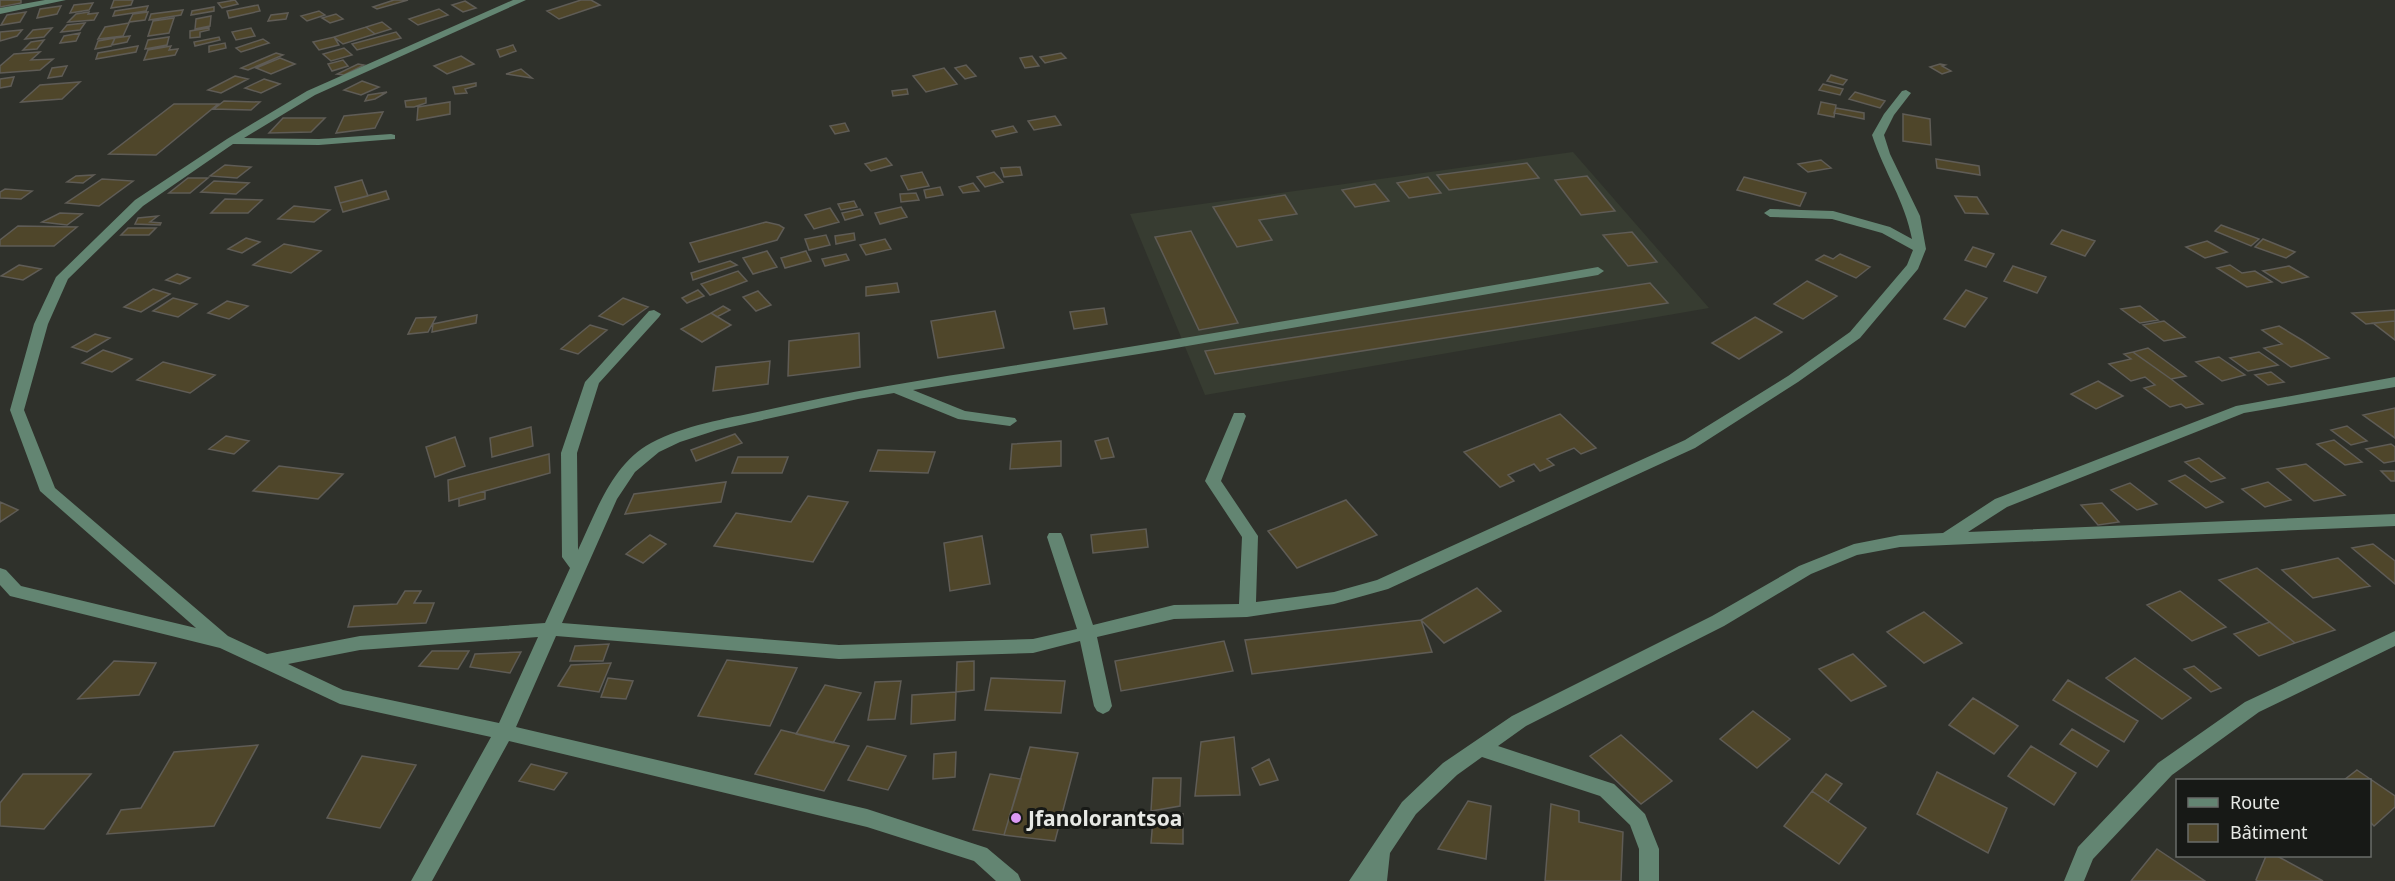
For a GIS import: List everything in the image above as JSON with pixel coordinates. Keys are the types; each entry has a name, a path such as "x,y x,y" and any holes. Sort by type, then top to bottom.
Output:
{"street":[{"path":"0,11 61,0"},
{"path":"224,642 48,491 17,410 41,324 62,277 139,204 231,141 311,93 521,0"},
{"path":"265,662 360,643 551,629 839,652 1033,646 1174,612 1247,610 1334,598 1382,585 1690,444 1793,379 1855,335 1913,266 1920,249 1914,216 1884,154 1878,135 1889,114 1906,93"},
{"path":"231,141 319,142 391,137"},
{"path":"1770,213 1833,215 1886,230 1920,249"},
{"path":"421,881 504,732 610,498 630,468 654,448 675,438 715,426 858,394 1164,346 1598,271"},
{"path":"579,567 570,557 569,453 592,382 654,314"},
{"path":"1946,539 2001,503 2241,409 2395,382"},
{"path":"895,388 963,416 1010,421"},
{"path":"1239,416 1214,481 1250,536 1247,610"},
{"path":"1359,881 1409,808 1450,769 1480,747 1519,721 1697,632 1805,570 1854,550 1900,541 2395,520"},
{"path":"1055,537 1087,632 1103,706"},
{"path":"0,574 16,591 224,642 340,697 504,732 867,818 980,854 1011,881"},
{"path":"2074,881 2085,853 2165,769 2252,707 2395,638"},
{"path":"1480,747 1606,790 1638,820 1649,849 1649,881"},
{"path":"1377,881 1381,847"}],"shaded area":[{"path":"1573,152 1709,308 1205,395 1130,214"}],"building":[{"path":"0,0 21,0 21,3 0,7"},
{"path":"114,0 133,0 131,5 111,8"},
{"path":"235,0 238,4 222,8 218,3"},
{"path":"394,0 408,0 377,9 373,7"},
{"path":"581,0 591,0 600,5 559,19 547,11"},
{"path":"465,1 476,8 463,12 452,5"},
{"path":"93,3 89,10 70,13 74,5"},
{"path":"258,5 260,11 229,18 227,11"},
{"path":"61,6 57,14 37,18 40,9"},
{"path":"148,6 146,11 113,16 115,11"},
{"path":"214,7 214,11 191,15 192,11"},
{"path":"439,9 448,15 418,25 409,19"},
{"path":"183,10 181,15 149,20 151,14"},
{"path":"319,11 325,15 307,21 301,16"},
{"path":"26,12 20,22 1,25 7,15"},
{"path":"89,12 88,14 98,13 94,20 68,22 76,14"},
{"path":"148,12 145,20 129,22 133,14"},
{"path":"288,13 286,19 268,21 271,15"},
{"path":"336,14 343,19 330,23 322,18"},
{"path":"211,16 210,26 195,29 196,19"},
{"path":"174,18 169,33 148,36 153,21"},
{"path":"382,22 391,29 375,34 366,27"},
{"path":"85,23 80,30 61,32 67,25"},
{"path":"129,23 123,36 98,39 105,27"},
{"path":"366,27 375,34 343,44 334,37"},
{"path":"52,28 44,37 25,39 33,30"},
{"path":"209,28 209,30 200,32 200,37 190,38 190,31"},
{"path":"251,28 255,36 236,40 232,32"},
{"path":"22,30 17,36 0,41 0,32"},
{"path":"396,32 401,38 357,50 352,44"},
{"path":"80,33 76,41 60,43 64,36"},
{"path":"130,36 127,42 112,45 115,38"},
{"path":"169,37 167,45 145,49 148,40"},
{"path":"219,37 220,40 195,46 194,42"},
{"path":"334,37 339,45 319,50 313,42"},
{"path":"115,38 111,46 95,49 98,41"},
{"path":"263,39 269,43 241,52 236,48"},
{"path":"44,40 37,49 23,50 31,42"},
{"path":"225,43 226,48 209,52 209,46"},
{"path":"513,45 516,51 500,57 497,50"},
{"path":"138,46 136,52 96,59 98,53"},
{"path":"171,46 169,50 178,49 175,55 144,60 148,50"},
{"path":"344,48 352,55 331,61 323,54"},
{"path":"40,52 31,60 53,59 40,70 0,73 0,66 14,54"},
{"path":"276,53 283,55 248,70 241,68"},
{"path":"1061,53 1066,58 1045,63 1040,57"},
{"path":"461,56 474,64 447,74 434,66"},
{"path":"1032,56 1039,66 1025,68 1020,58"},
{"path":"280,58 295,64 271,74 256,68"},
{"path":"343,60 348,66 332,71 328,64"},
{"path":"358,64 364,65 344,75 337,74"},
{"path":"966,65 976,76 965,79 955,68"},
{"path":"1945,65 1942,66 1951,71 1942,74 1930,67"},
{"path":"67,66 62,76 48,78 52,68"},
{"path":"944,68 957,84 926,92 913,76"},
{"path":"521,69 532,78 506,74"},
{"path":"1831,75 1847,80 1843,85 1827,81"},
{"path":"235,76 248,79 221,93 208,90"},
{"path":"14,77 11,86 0,88 0,79"},
{"path":"264,79 280,84 261,93 245,88"},
{"path":"362,81 379,87 361,95 344,90"},
{"path":"80,82 62,99 21,102 40,85"},
{"path":"476,83 476,86 465,89 467,93 455,94 453,87"},
{"path":"1823,84 1843,89 1840,95 1819,90"},
{"path":"907,89 908,94 893,96 892,91"},
{"path":"387,92 375,99 365,101 368,95"},
{"path":"1855,92 1885,101 1880,108 1849,99"},
{"path":"426,98 426,103 406,107 405,101"},
{"path":"224,101 260,102 251,110 214,109"},
{"path":"450,102 450,114 417,120 418,107"},
{"path":"1821,102 1836,105 1834,117 1818,114"},
{"path":"174,104 218,104 156,155 109,154"},
{"path":"1836,108 1864,113 1864,119 1834,113"},
{"path":"383,112 375,128 336,133 344,116"},
{"path":"1903,114 1930,119 1931,145 1903,141"},
{"path":"1055,116 1061,125 1034,130 1028,121"},
{"path":"283,118 325,118 311,132 269,133"},
{"path":"845,123 849,131 835,134 830,126"},
{"path":"1013,126 1017,132 996,137 992,131"},
{"path":"886,158 892,165 871,171 865,164"},
{"path":"1936,159 1979,166 1980,175 1937,168"},
{"path":"1821,160 1831,168 1808,172 1798,164"},
{"path":"1527,163 1539,178 1449,190 1437,175"},
{"path":"225,165 251,167 237,178 210,176"},
{"path":"1020,167 1022,175 1004,177 1001,168"},
{"path":"922,172 929,186 908,190 901,176"},
{"path":"994,172 1003,182 985,187 977,177"},
{"path":"94,175 83,183 67,182 76,176"},
{"path":"1587,176 1615,211 1581,215 1555,180"},
{"path":"1428,177 1441,193 1409,198 1397,183"},
{"path":"1744,177 1806,193 1800,206 1737,190"},
{"path":"188,178 208,178 190,193 169,193"},
{"path":"102,179 133,181 99,206 66,203"},
{"path":"362,180 368,196 340,203 335,187"},
{"path":"214,181 249,183 236,194 201,192"},
{"path":"973,183 979,191 963,193 959,187"},
{"path":"1375,184 1389,201 1355,207 1342,190"},
{"path":"940,187 943,195 926,198 924,190"},
{"path":"5,189 32,191 21,199 0,198 0,192"},
{"path":"386,191 389,199 343,212 340,203"},
{"path":"916,193 919,200 901,202 900,194"},
{"path":"1285,195 1297,214 1259,220 1272,240 1237,247 1213,207"},
{"path":"1955,196 1977,197 1988,214 1965,213"},
{"path":"225,199 262,200 248,213 211,213"},
{"path":"854,201 857,207 841,210 838,204"},
{"path":"294,206 330,210 314,222 278,219"},
{"path":"901,207 907,217 880,224 875,213"},
{"path":"830,208 839,222 814,229 805,215"},
{"path":"860,209 863,215 845,220 842,213"},
{"path":"60,213 82,214 67,225 42,222"},
{"path":"158,216 150,222 161,223 160,225 135,224 138,218"},
{"path":"766,222 784,228 777,240 699,262 690,243"},
{"path":"2221,225 2259,239 2251,246 2215,231"},
{"path":"18,226 77,227 54,246 0,246 0,240"},
{"path":"128,228 156,228 149,235 121,235"},
{"path":"2062,230 2095,241 2085,256 2051,244"},
{"path":"1191,231 1238,323 1199,330 1155,237"},
{"path":"1632,232 1657,262 1628,266 1603,235"},
{"path":"854,233 855,240 836,244 835,236"},
{"path":"826,235 830,245 809,250 805,239"},
{"path":"246,238 260,242 242,253 228,249"},
{"path":"885,239 891,249 866,255 860,245"},
{"path":"2263,239 2295,252 2286,258 2255,247"},
{"path":"2207,241 2227,252 2205,258 2186,247"},
{"path":"284,244 321,251 291,273 253,265"},
{"path":"1973,247 1994,254 1986,267 1965,260"},
{"path":"767,251 777,267 753,274 743,258"},
{"path":"806,251 811,261 785,268 781,258"},
{"path":"846,254 849,260 825,266 822,259"},
{"path":"1840,254 1870,267 1856,278 1816,260 1824,255 1833,259"},
{"path":"730,261 737,265 693,280 691,273"},
{"path":"19,265 41,269 23,280 1,276"},
{"path":"2230,265 2242,273 2255,271 2272,282 2247,287 2217,268"},
{"path":"2013,266 2046,277 2037,293 2004,281"},
{"path":"2289,266 2308,277 2282,283 2263,271"},
{"path":"738,271 747,281 710,295 701,284"},
{"path":"177,274 190,278 180,284 166,280"},
{"path":"1807,281 1837,296 1803,319 1774,304"},
{"path":"897,283 899,292 866,296 866,287"},
{"path":"1650,283 1668,303 1215,374 1205,351"},
{"path":"153,289 170,294 141,312 124,307"},
{"path":"698,290 704,296 687,303 682,298"},
{"path":"1966,290 1987,298 1965,327 1944,319"},
{"path":"758,291 771,305 756,311 743,297"},
{"path":"173,298 197,304 178,317 153,311"},
{"path":"623,298 648,307 623,325 599,316"},
{"path":"227,301 248,306 229,319 208,313"},
{"path":"723,306 730,310 717,317 711,313"},
{"path":"2140,306 2158,320 2140,323 2121,309"},
{"path":"1104,308 1107,324 1074,329 1070,312"},
{"path":"2395,310 2395,321 2366,324 2352,313"},
{"path":"995,311 1004,348 938,358 931,321"},
{"path":"711,313 731,325 702,342 681,329"},
{"path":"477,315 476,323 432,332 433,324"},
{"path":"436,317 428,332 408,334 416,318"},
{"path":"1755,317 1782,332 1739,359 1712,343"},
{"path":"2164,321 2185,337 2164,341 2143,325"},
{"path":"2395,321 2395,340 2373,323"},
{"path":"590,325 607,330 578,354 561,349"},
{"path":"2279,326 2329,358 2291,367 2264,348 2282,344 2262,330"},
{"path":"859,333 860,367 788,376 789,341"},
{"path":"95,334 110,338 87,352 72,347"},
{"path":"2148,348 2186,376 2171,379 2133,352"},
{"path":"103,350 132,359 112,372 82,363"},
{"path":"2133,352 2203,404 2186,408 2181,404 2170,407 2144,388 2155,385 2145,377 2131,381 2109,364 2131,359 2124,354"},
{"path":"2259,352 2278,365 2248,371 2230,358"},
{"path":"2219,357 2245,375 2222,381 2196,362"},
{"path":"770,361 768,384 713,391 716,367"},
{"path":"163,362 215,375 190,393 137,380"},
{"path":"2271,372 2284,382 2268,385 2255,375"},
{"path":"2098,381 2123,396 2096,409 2071,394"},
{"path":"2395,408 2395,438 2363,415"},
{"path":"1560,414 1596,448 1581,454 1574,448 1547,459 1554,465 1540,471 1534,464 1508,475 1514,481 1500,487 1464,452"},
{"path":"2347,426 2367,441 2351,445 2331,430"},
{"path":"531,427 533,446 492,457 490,438"},
{"path":"735,434 742,443 696,461 691,450"},
{"path":"226,436 249,441 234,454 209,449"},
{"path":"455,437 465,466 435,477 426,447"},
{"path":"1108,438 1114,457 1101,459 1095,441"},
{"path":"2334,440 2362,462 2345,465 2317,444"},
{"path":"1061,441 1061,466 1010,469 1012,444"},
{"path":"2391,444 2395,447 2395,461 2384,463 2366,449"},
{"path":"878,450 935,452 928,473 870,471"},
{"path":"549,454 550,473 449,501 448,480"},
{"path":"738,457 788,457 782,473 732,473"},
{"path":"2199,458 2225,478 2211,482 2185,462"},
{"path":"2306,464 2345,495 2314,501 2277,469"},
{"path":"279,466 343,474 318,499 253,491"},
{"path":"2381,471 2395,471 2395,481 2391,481"},
{"path":"2185,475 2223,502 2206,508 2169,481"},
{"path":"726,482 721,502 625,514 634,494"},
{"path":"2268,482 2291,500 2265,507 2242,489"},
{"path":"2130,483 2157,504 2137,510 2111,490"},
{"path":"485,491 485,499 459,506 459,498"},
{"path":"808,496 848,502 813,562 714,546 736,513 791,522"},
{"path":"1346,500 1377,535 1297,568 1268,531"},
{"path":"0,502 18,510 0,522"},
{"path":"2102,503 2119,522 2098,525 2081,505"},
{"path":"1146,529 1148,547 1093,553 1091,535"},
{"path":"650,535 666,544 643,563 626,554"},
{"path":"982,536 990,584 950,591 944,543"},
{"path":"2373,544 2395,561 2395,584 2352,548"},
{"path":"2338,558 2370,586 2313,598 2282,570"},
{"path":"2257,568 2335,630 2295,643 2219,580"},
{"path":"1477,588 1501,611 1444,643 1421,620"},
{"path":"405,591 421,591 414,603 434,603 426,623 348,627 354,606 397,604"},
{"path":"2180,591 2226,627 2192,641 2147,605"},
{"path":"1924,612 1962,643 1924,663 1887,632"},
{"path":"1421,620 1432,652 1252,674 1245,640"},
{"path":"2270,622 2295,643 2259,656 2234,634"},
{"path":"1224,641 1233,671 1121,691 1115,661"},
{"path":"609,644 603,661 570,661 575,646"},
{"path":"432,651 469,651 458,669 419,666"},
{"path":"521,652 510,673 470,667 475,654"},
{"path":"1853,654 1886,686 1851,701 1819,669"},
{"path":"2135,658 2191,698 2162,719 2106,678"},
{"path":"727,660 797,668 770,726 698,716"},
{"path":"114,661 156,663 139,695 78,699"},
{"path":"974,661 974,690 956,692 957,662"},
{"path":"611,663 599,692 558,686 571,665"},
{"path":"2194,666 2221,688 2211,692 2184,669"},
{"path":"608,678 633,681 626,699 601,697"},
{"path":"991,678 1065,681 1061,713 985,710"},
{"path":"2068,680 2138,721 2124,742 2053,700"},
{"path":"901,681 895,719 868,720 875,682"},
{"path":"825,685 861,693 833,743 796,734"},
{"path":"956,692 955,720 911,724 912,695"},
{"path":"1973,698 2018,726 1994,754 1949,725"},
{"path":"1753,711 1790,739 1757,768 1720,739"},
{"path":"2072,729 2109,751 2097,767 2060,744"},
{"path":"781,730 849,746 824,791 755,774"},
{"path":"1621,735 1672,781 1641,804 1590,756"},
{"path":"1234,737 1240,795 1195,796 1201,742"},
{"path":"258,745 214,826 107,834 121,810 141,808 174,752"},
{"path":"867,746 906,756 888,790 848,780"},
{"path":"2031,746 2076,773 2054,805 2008,776"},
{"path":"1030,747 1078,753 1055,841 1004,835"},
{"path":"956,752 955,777 933,779 934,754"},
{"path":"362,756 416,765 380,828 327,818"},
{"path":"1269,759 1278,780 1260,785 1252,768"},
{"path":"531,764 567,773 554,790 519,781"},
{"path":"2357,770 2370,779 2345,779"},
{"path":"1937,772 2007,808 1988,853 1917,814"},
{"path":"23,774 91,774 44,829 0,826 0,803"},
{"path":"990,774 1021,779 1004,835 973,830"},
{"path":"1826,774 1842,784 1828,802 1812,791"},
{"path":"1153,778 1181,778 1180,806 1151,811"},
{"path":"2371,780 2395,796 2395,807 2374,826 2371,823"},
{"path":"1812,791 1866,828 1839,864 1784,826"},
{"path":"1468,801 1491,806 1486,859 1438,849"},
{"path":"1551,804 1579,811 1579,822 1623,832 1621,881 1545,881"},
{"path":"1183,814 1183,844 1151,843 1153,819"},
{"path":"2157,849 2205,881 2131,881"},
{"path":"2266,857 2279,857 2323,881 2258,881 2256,880"}],"place":[{"name":"Jfanolorantsoa","path":"1016,818"}]}
